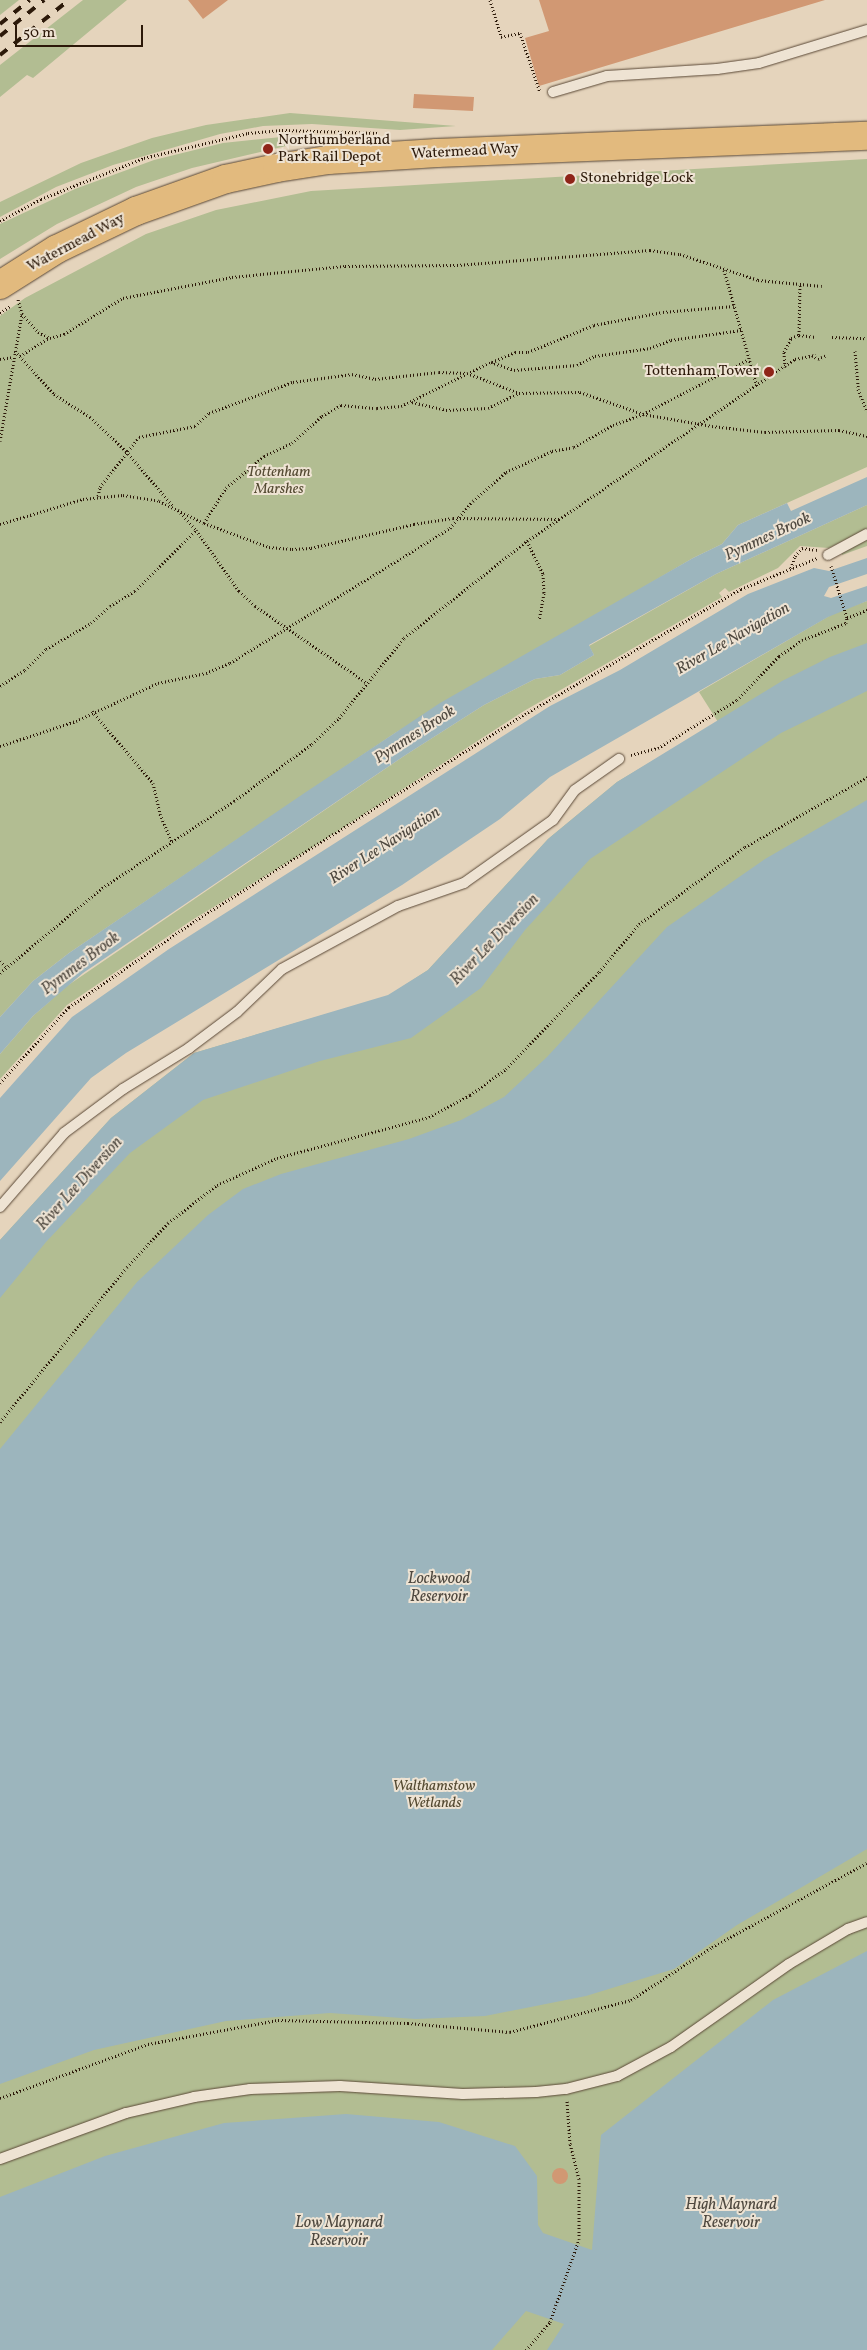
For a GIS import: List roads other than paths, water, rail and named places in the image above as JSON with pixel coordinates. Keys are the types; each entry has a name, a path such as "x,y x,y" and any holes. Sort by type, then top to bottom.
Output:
{"main road":[{"name":"Watermead Way","path":"3,283 57,249 136,211 218,182 277,168 399,155 867,136"}],"lane":[{"path":"553,92 607,76 717,69 759,63 867,30"},
{"path":"825,553 867,534"},
{"path":"0,1207 64,1133 123,1089 190,1048 237,1012 282,969 398,906 464,883 553,820 575,790 619,760"},
{"path":"0,2159 126,2113 194,2097 250,2089 340,2086 463,2094 566,2089 617,2076 671,2047 789,1964 867,1922"}],"water":[{"name":"Pymmes Brook","path":"867,477 867,505 716,574 589,645 594,655 560,675 535,679 484,705 404,756 83,973 33,1016 0,1054 0,1017 33,981 69,953 303,794 440,703 693,558 722,544 738,525 787,503 791,511"},
{"name":"River Lee Navigation","path":"867,558 867,574 829,587 824,596 831,598 867,586 867,601 828,617 550,777 500,819 402,885 126,1053 91,1078 0,1181 0,1098 72,1017 169,949 550,706 620,670 748,594 814,568 829,571"},
{"name":"River Lee Diversion","path":"867,643 867,691 781,733 590,859 525,930 481,988 411,1038 320,1061 203,1100 130,1153 46,1242 0,1298 0,1240 111,1118 194,1053 388,995 428,970 548,839 617,782 782,681 830,657"},
{"name":"Lockwood Reservoir","path":"867,800 867,1849 737,1925 674,1969 586,1996 485,2016 416,2019 330,2013 226,2021 94,2050 0,2084 0,1449 137,1282 208,1215 243,1189 281,1174 409,1139 461,1120 504,1097 547,1057 667,927 765,859"},
{"path":"867,1951 867,2350 547,2350 564,2324 526,2311 492,2350 0,2350 0,2197 105,2156 224,2123 346,2114 439,2122 515,2146 537,2176 538,2225 543,2233 592,2250 601,2135 773,2000"}],"railway":[{"path":"0,24 30,0"},
{"path":"0,36 44,0"},
{"path":"0,55 69,0"}],"place":[{"name":"Northumberland Park Rail Depot","path":"268,149"},
{"name":"Stonebridge Lock","path":"570,179"},
{"name":"Tottenham Tower","path":"769,372"}],"park label":[{"name":"Tottenham Marshes","path":"279,480"},
{"name":"Walthamstow Wetlands","path":"434,1794"}],"water label":[{"name":"High Maynard Reservoir","path":"731,2214"},
{"name":"Low Maynard Reservoir","path":"339,2232"}]}
